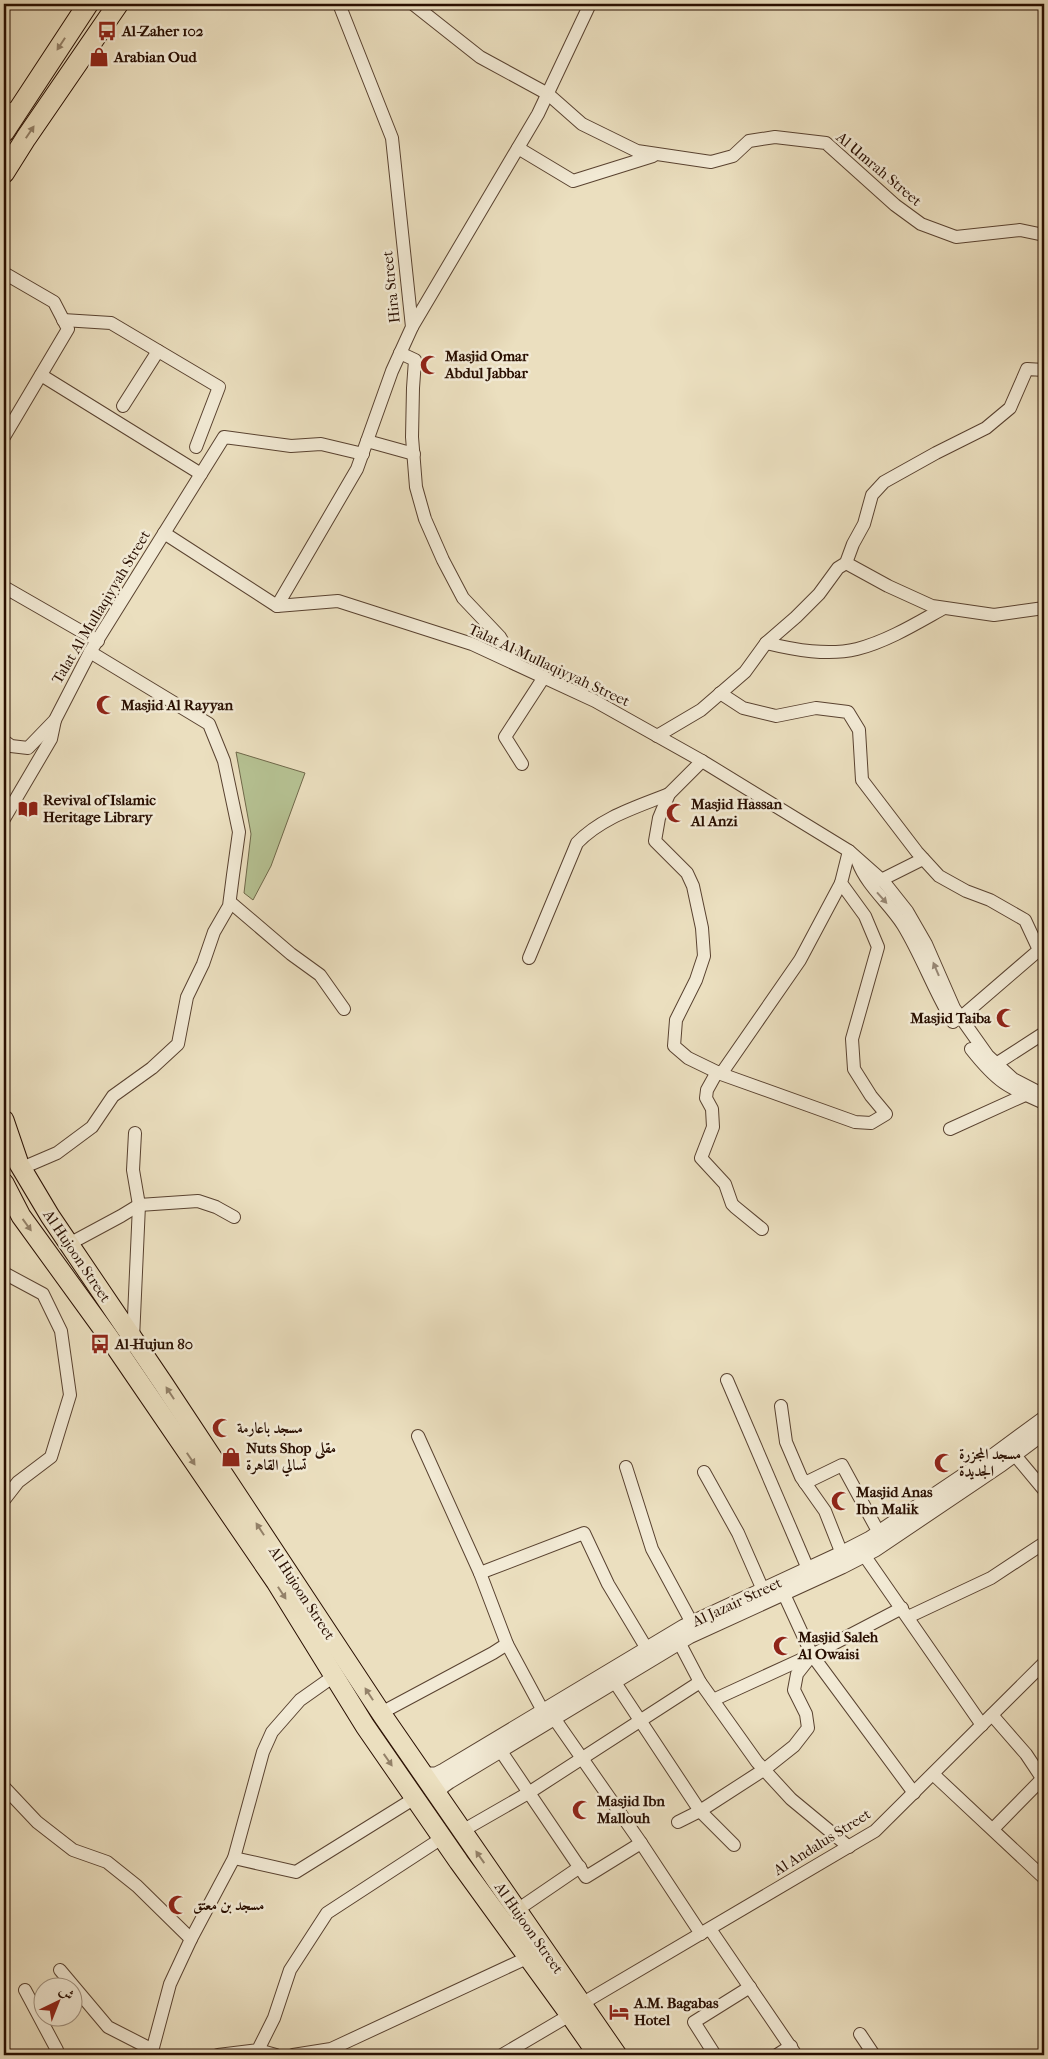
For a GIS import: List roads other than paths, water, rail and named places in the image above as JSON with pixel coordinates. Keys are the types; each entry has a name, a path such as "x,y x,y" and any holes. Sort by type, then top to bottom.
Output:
{"highway":[{"path":"4,174 31,130 118,4"},
{"path":"4,132 10,110 83,5"}],"main road":[{"name":"Al Hujoon Street","path":"4,1120 22,1168 50,1216 381,1713 516,1910 577,2009 598,2055"},
{"name":"Al Hujoon Street","path":"4,1183 21,1216 108,1336 276,1582 365,1726 442,1838 529,1957 618,2055"}],"street":[{"name":"Hira Street","path":"277,606 357,469 400,353 412,327 392,138 339,4"},
{"name":"Al Umrah Street","path":"413,4 480,57 548,94 582,124 637,151 711,162 734,156 749,141 775,137 826,143 895,205 921,224 956,237 1020,230 1044,235"},
{"path":"425,14 434,4"},
{"path":"412,327 548,94 590,4"},
{"path":"518,148 573,180 657,154"},
{"path":"4,273 54,302 68,329 5,433"},
{"path":"63,320 112,323 219,387 196,447"},
{"path":"123,406 158,351"},
{"path":"400,353 415,360 412,388 416,487 425,519 442,560 463,598 500,637 516,664"},
{"path":"657,736 700,710 745,672 766,643 819,594 838,568 846,563 853,544 864,524 872,495 884,482 986,428 1010,408 1027,369 1044,370"},
{"path":"41,375 201,474"},
{"path":"164,534 224,437 291,446 321,444 363,454"},
{"path":"367,441 414,454"},
{"name":"Talat Al Mullaqiyyah Street","path":"4,741 11,746 28,748 54,720 90,652 164,534 277,606 338,601 472,644 544,677 595,701 702,761 853,854 896,896 917,928 960,1018 976,1041 996,1064 1019,1082 1044,1095"},
{"path":"846,563 932,606 994,615 1044,608"},
{"path":"4,587 98,641"},
{"path":"766,643 794,650 832,652 858,649 897,633 944,608"},
{"path":"22,1168 57,1153 92,1127 112,1096 152,1068 178,1044 187,997 203,964 214,932 230,902 239,832 224,761 209,724 90,652"},
{"path":"522,764 505,737 544,677"},
{"path":"720,693 743,708 776,716 816,708 848,712 859,730 862,780 884,811 923,859 939,876 966,891 990,900 1025,920 1039,950 960,1018"},
{"name":"Talat Al Mullaqiyyah Street","path":"4,818 51,739 54,720"},
{"path":"702,761 669,794 658,818 655,840 688,873 693,886 702,928 704,956 696,980 676,1020 674,1046 688,1058 719,1073 854,1122 871,1123 886,1114 870,1096 854,1068 852,1039 878,947 865,916 841,882"},
{"path":"529,958 577,843 610,818 669,794"},
{"path":"762,1229 732,1204 725,1184 701,1158 713,1127 712,1109 706,1096 707,1090 800,960 841,882 853,854"},
{"path":"853,854 869,882 890,906 904,928 942,1004 966,1042 995,1077 1024,1095 1044,1104"},
{"path":"881,880 923,859"},
{"path":"230,902 291,954 320,975 344,1009"},
{"path":"996,1064 1044,1033"},
{"path":"950,1129 1024,1095"},
{"path":"133,1339 139,1205 133,1170 135,1133"},
{"path":"69,1244 139,1205 157,1202 198,1201 216,1207 234,1217"},
{"path":"4,1273 43,1294 61,1331 70,1395 51,1457 18,1482 4,1500"},
{"path":"727,1380 808,1569"},
{"path":"781,1406 786,1442 805,1483 825,1512 842,1554"},
{"name":"Al Jazair Street","path":"438,1794 445,1783 500,1750 548,1713 647,1649 692,1623 842,1554 879,1534 987,1461 1044,1419"},
{"name":"Al Jazair Street","path":"425,1775 440,1773 548,1713 614,1681 706,1627 864,1555 910,1527 1044,1432"},
{"path":"418,1436 480,1573 507,1644 548,1713 581,1760 705,1932 750,1987 794,2051 777,2055"},
{"path":"1014,1454 1044,1490"},
{"path":"805,1483 842,1465 879,1534"},
{"path":"626,1467 652,1549 692,1623"},
{"path":"704,1472 738,1533 763,1590"},
{"path":"480,1573 584,1533 608,1584 647,1649"},
{"path":"713,1700 905,1613 991,1578 1044,1543"},
{"path":"864,1555 982,1725"},
{"path":"783,1592 812,1656 914,1793"},
{"path":"679,1642 700,1682 757,1762 791,1799 849,1846"},
{"path":"381,1713 507,1644"},
{"path":"678,1822 700,1811 765,1769 794,1746 808,1728 806,1714 794,1690 797,1674 812,1656"},
{"name":"Al Andalus Street","path":"502,2055 875,1831 1044,1664"},
{"path":"60,1970 108,2027 151,2052 170,1984 191,1939 234,1858 263,1752 272,1732 300,1700 334,1676"},
{"path":"614,1681 700,1811 734,1845"},
{"path":"462,1831 530,1792 700,1682"},
{"path":"992,1715 1026,1754 1044,1779 993,1829"},
{"path":"500,1750 586,1877 641,1843"},
{"path":"933,1774 1044,1878"},
{"path":"4,1786 38,1822 74,1850 107,1862 138,1886 191,1939"},
{"path":"234,1858 296,1872 415,1798"},
{"path":"258,2050 274,2018 290,1970 327,1913 442,1838"},
{"path":"516,1910 580,1867"},
{"path":"293,2055 331,2049 529,1957"},
{"path":"715,2055 694,2022 750,1987"},
{"path":"25,1990 57,2050 54,2055"},
{"path":"860,2034 874,2055"},
{"path":"218,2055 258,2050 276,2055"}],"place":[{"name":"Al-Zaher 102","path":"107,31"},
{"name":"Arabian Oud","path":"99,57"},
{"name":"Masjid Omar Abdul Jabbar","path":"430,365"},
{"name":"Masjid Al Rayyan","path":"106,705"},
{"name":"Revival of Islamic Heritage Library","path":"28,809"},
{"name":"Masjid Hassan Al Anzi","path":"676,813"},
{"name":"Masjid Taiba","path":"1006,1018"},
{"name":"Al-Hujun 80","path":"100,1344"},
{"name":"مسجد باعارمة","path":"222,1428"},
{"name":"Nuts Shop مقلى تسالي القاهرة","path":"231,1457"},
{"name":"مسجد المجزرة الجديدة","path":"944,1463"},
{"name":"Masjid Anas Ibn Malik","path":"841,1501"},
{"name":"Masjid Saleh Al Owaisi","path":"783,1646"},
{"name":"Masjid Ibn Mallouh","path":"582,1810"},
{"name":"مسجد بن معتق","path":"178,1905"},
{"name":"A.M. Bagabas Hotel","path":"619,2012"}]}
